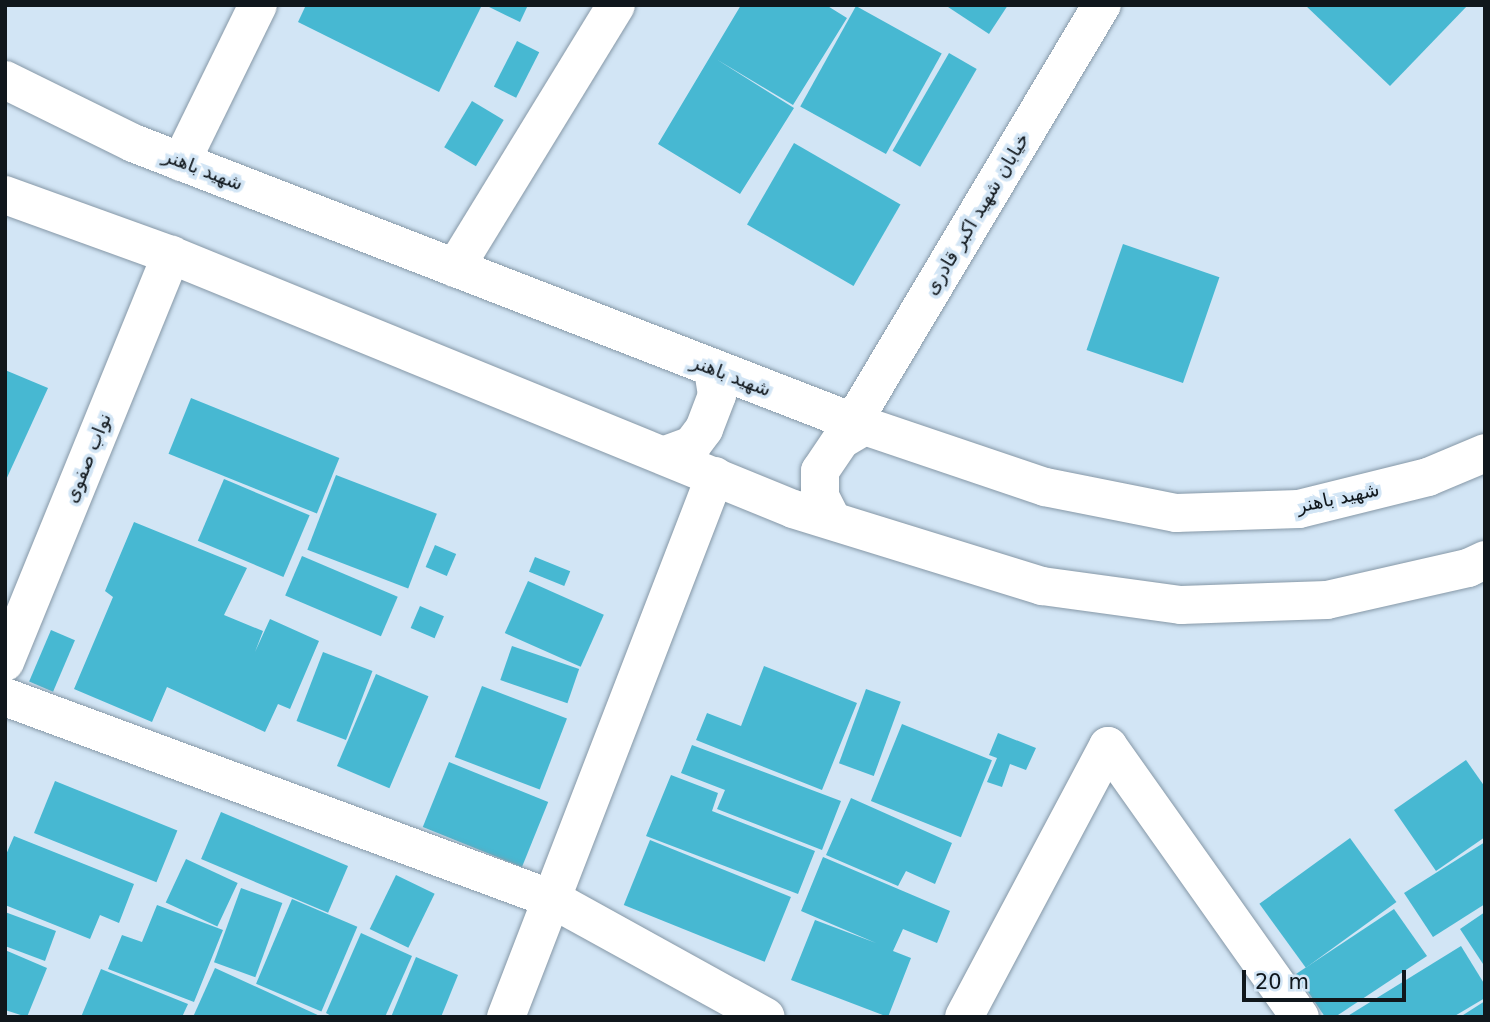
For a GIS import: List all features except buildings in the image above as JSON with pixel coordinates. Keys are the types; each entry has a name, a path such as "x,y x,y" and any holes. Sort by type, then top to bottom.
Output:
{"street":[{"path":"181,162 258,5"},
{"path":"455,268 616,5"},
{"name":"خیابان شهید اکبر قادری","path":"858,424 1102,5"},
{"name":"شهید باهنر","path":"5,80 133,143 181,162 858,424 1045,487 1176,513 1299,509 1429,477 1485,453"},
{"path":"5,195 171,255 793,509 1042,586 1181,605 1326,600 1468,568 1485,560"},
{"name":"نواب صفوی","path":"5,662 171,255"},
{"path":"665,456 692,445 704,429 717,395 713,369"},
{"path":"832,520 820,496 820,471 841,440 858,424"},
{"path":"506,1017 715,476"},
{"path":"5,696 552,899 766,1017"},
{"path":"964,1017 1108,746 1300,1017"}]}
